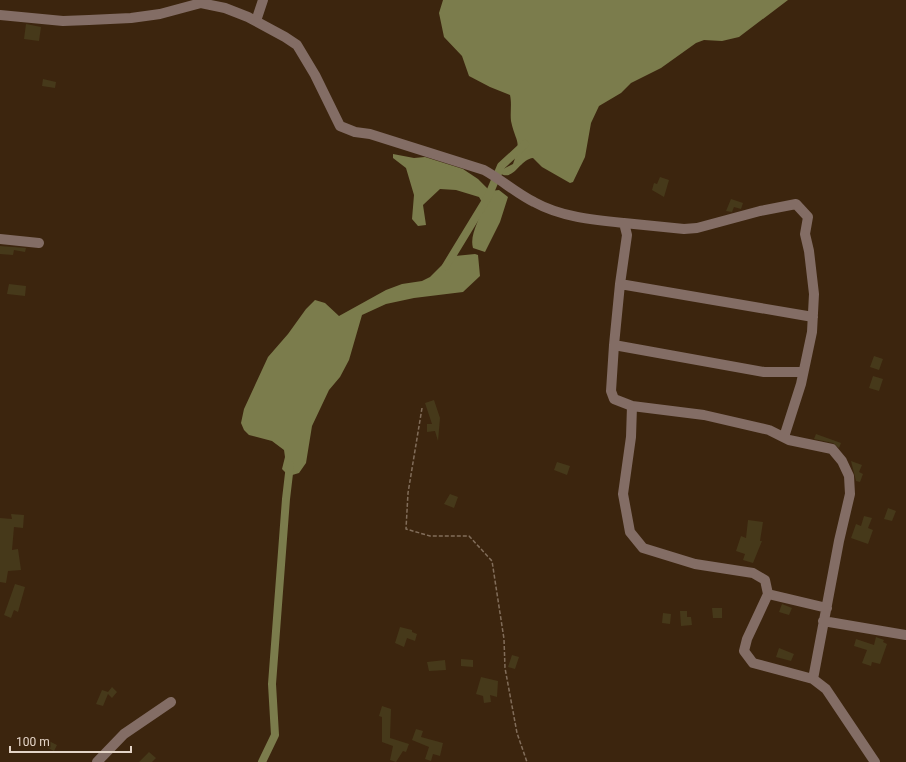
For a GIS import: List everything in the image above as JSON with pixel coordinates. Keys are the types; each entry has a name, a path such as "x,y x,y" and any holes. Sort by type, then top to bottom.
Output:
{"street":[{"path":"256,21 263,0"},
{"path":"0,15 63,20 132,18 160,14 201,3 225,8 256,21 285,37 297,46 315,75 340,126 355,132 370,134 484,170 534,202 561,213 586,219 684,229 697,228 760,211 796,204 808,217 805,234 809,251 814,294 813,317 812,332 803,372 784,437"},
{"path":"624,223 627,235 620,284 614,345 611,391 614,399 632,406 704,415 769,430 784,437 832,450 842,461 849,476 850,494 839,541 813,679"},
{"path":"0,239 39,243"},
{"path":"620,284 813,317"},
{"path":"614,345 764,372 803,372"},
{"path":"632,406 631,437 623,494 630,532 643,548 695,564 753,573 765,580 768,594 747,639 744,651 753,663 813,679 826,688 876,762"},
{"path":"768,594 827,608"},
{"path":"823,621 906,635"},
{"path":"97,762 124,734 171,702"}],"path":[{"path":"422,408 408,493 406,529 430,536 469,536 492,561 504,639 505,668 517,733 527,762"}],"shaded area":[{"path":"443,0 788,0 739,37 722,41 704,40 696,43 661,68 631,83 621,93 599,106 591,123 585,157 573,182 570,183 542,167 533,158 528,159 510,175 501,174 501,170 513,164 518,145 511,121 510,95 469,76 462,56 444,37 439,13"},
{"path":"393,154 414,158 425,157 463,169 478,179 490,191 499,190 508,197 500,222 485,252 473,248 472,243 483,204 479,197 456,190 440,189 423,205 426,225 418,226 412,219 414,195 406,168 393,158"},
{"path":"478,255 480,276 463,292 414,298 386,304 362,315 349,360 340,377 329,390 312,426 306,463 299,473 289,476 282,469 285,457 284,450 272,441 249,435 244,430 241,423 244,409 268,357 288,334 306,309 315,300 325,303 339,316 386,290 402,284 422,281 430,277 448,259 455,256"}],"building":[{"path":"26,24 41,27 39,41 24,39"},
{"path":"43,79 56,82 55,88 42,86"},
{"path":"660,177 669,180 664,197 652,190 654,183 657,184"},
{"path":"731,199 743,203 741,209 734,207 732,212 726,211"},
{"path":"0,246 26,248 25,252 14,250 13,255 0,254"},
{"path":"9,284 26,286 25,296 7,294"},
{"path":"874,356 883,359 879,370 870,367"},
{"path":"873,376 883,379 879,391 869,388"},
{"path":"434,400 440,418 438,441 435,431 427,432 427,424 432,424 425,403"},
{"path":"816,434 841,443 839,448 833,443 814,439"},
{"path":"851,461 862,465 859,472 863,474 860,482 856,481"},
{"path":"557,462 570,466 567,475 554,470"},
{"path":"450,494 458,497 454,508 444,504"},
{"path":"888,508 896,511 892,521 884,519"},
{"path":"11,514 24,515 23,528 14,527 12,550 18,549 21,570 8,571 6,583 0,582 0,518 12,519"},
{"path":"864,516 872,518 868,528 873,530 868,544 851,538 856,524 861,526"},
{"path":"748,520 763,522 760,541 762,541 753,563 743,560 745,554 736,551 741,536 746,538"},
{"path":"15,584 25,587 18,612 14,610 11,618 4,615"},
{"path":"782,604 792,608 789,615 779,612"},
{"path":"712,608 722,608 722,618 713,618"},
{"path":"680,611 687,611 687,617 691,617 692,625 681,626"},
{"path":"663,613 671,614 670,624 662,623"},
{"path":"400,627 412,630 412,632 417,634 415,641 407,638 404,647 395,643"},
{"path":"876,637 884,640 883,642 887,644 880,664 872,662 871,666 862,663 867,650 854,646 856,639 874,645"},
{"path":"779,648 794,654 791,661 776,657"},
{"path":"512,655 519,657 515,669 508,667"},
{"path":"461,659 473,660 473,667 461,666"},
{"path":"445,660 446,670 429,671 427,662"},
{"path":"481,677 498,681 497,697 490,695 491,702 484,703 483,696 476,694"},
{"path":"112,687 117,692 112,698 108,694 103,706 96,704 102,690 108,692"},
{"path":"382,706 391,709 390,738 409,744 406,752 403,751 396,762 390,760 393,746 382,742 382,717 379,716"},
{"path":"416,729 423,731 421,737 443,743 440,756 433,754 431,761 425,759 429,747 412,740"},
{"path":"43,738 57,745 54,751 44,746"},
{"path":"149,752 156,758 152,762 139,762"}],"waterway":[{"path":"446,266 488,197 501,166 525,144"},
{"path":"262,762 275,735 272,684 286,499 290,465"}]}
